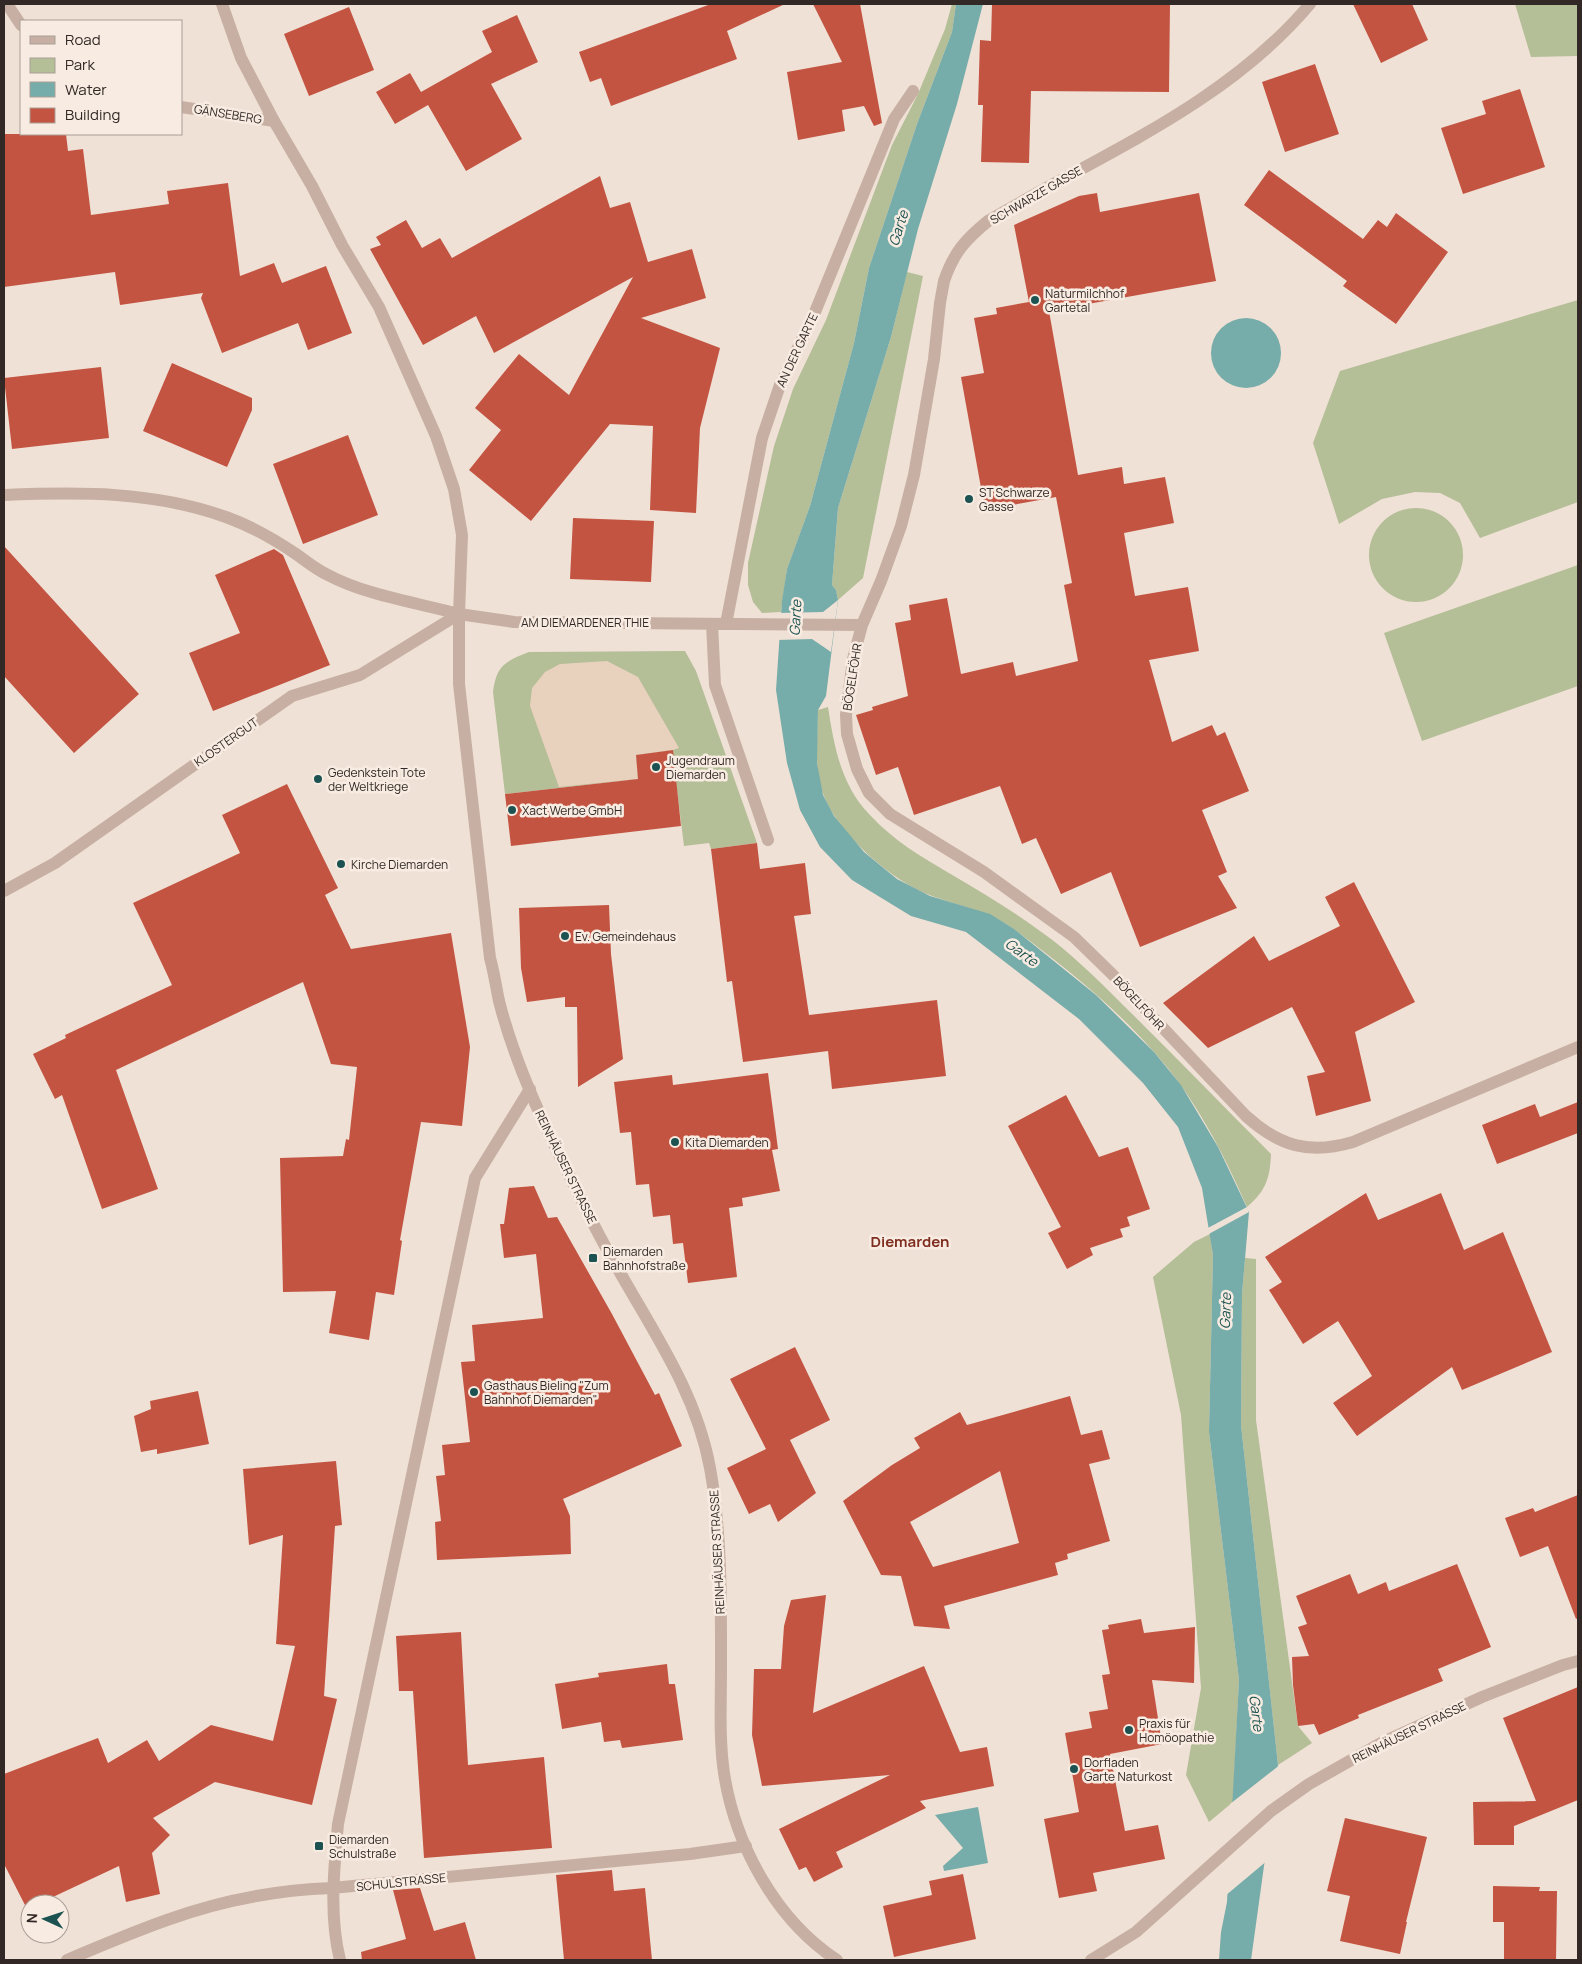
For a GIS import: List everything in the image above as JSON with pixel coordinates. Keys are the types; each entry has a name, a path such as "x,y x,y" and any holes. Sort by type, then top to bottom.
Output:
{"street":[{"path":"7,4 20,24"},
{"name":"REINHÄUSER STRASSE","path":"222,4 241,58 274,121 312,186 342,245 379,307 436,436 454,489 462,535 459,684 490,958 500,1002 530,1089 547,1131 608,1251 672,1361 687,1392 701,1430 714,1490 718,1531 721,1624 721,1724 724,1773 735,1817 746,1846 766,1883 796,1926 816,1946 837,1960"},
{"name":"SCHWARZE GASSE","path":"862,625 881,581 901,526 925,422 944,281 950,263 960,246 988,221 1201,100 1272,44 1310,4"},
{"name":"AN DER GARTE","path":"726,624 762,438 780,385 815,312 894,119 913,91"},
{"name":"GÄNSEBERG","path":"182,107 274,121"},
{"name":"AM DIEMARDENER THIE","path":"4,495 56,493 112,494 156,499 197,508 256,530 327,575 344,583 459,614 514,622 762,626 862,625"},
{"name":"KLOSTERGUT","path":"4,891 55,863 292,696 360,675 459,614"},
{"path":"712,624 715,685 768,840"},
{"name":"BÖGELFÖHR","path":"862,625 853,660 846,715 847,734 851,752 862,782 869,793 890,814 984,872 1074,937 1113,975 1260,1129 1288,1144 1305,1148 1335,1148 1578,1047"},
{"path":"340,1960 334,1924 332,1888 338,1824 475,1178 530,1089"},
{"name":"REINHÄUSER STRASSE","path":"1091,1960 1136,1932 1271,1811 1309,1784 1383,1742 1482,1697 1563,1665 1578,1661"},
{"name":"SCHULSTRASSE","path":"67,1960 168,1919 232,1902 296,1890 690,1854 746,1846"}],"green space":[{"path":"952,4 956,4 952,32 917,124 869,268 854,343 810,506 787,569 781,612 762,613 753,602 748,585 748,563 774,446 793,389 826,320 892,145 918,94 945,29"},
{"path":"1515,4 1578,4 1578,56 1531,57"},
{"path":"907,272 923,276 863,578 838,600 836,590 832,585 838,508 891,337"},
{"path":"1578,300 1578,502 1480,538 1460,503 1440,493 1415,492 1382,499 1339,524 1313,443 1340,371"},
{"path":"1416,508 1434,512 1449,522 1459,537 1463,555 1459,573 1449,588 1434,598 1416,602 1398,598 1383,588 1373,573 1369,555 1373,537 1383,522 1398,512"},
{"path":"1578,565 1578,686 1422,741 1384,633"},
{"path":"685,651 696,671 757,843 711,849 709,843 684,846 672,750 636,755 638,779 505,794 493,692 499,670 508,662 529,652"},
{"path":"828,707 836,750 845,778 859,803 869,814 889,833 909,848 1009,909 1062,948 1159,1041 1271,1154 1270,1170 1266,1184 1259,1195 1247,1207 1218,1145 1182,1087 1139,1035 1088,987 1015,930 995,918 917,889 885,868 854,841 831,811 818,776 818,710"},
{"path":"1210,1234 1213,1255 1209,1432 1239,1680 1233,1802 1209,1822 1186,1775 1201,1688 1181,1415 1153,1277 1194,1242"},
{"path":"1245,1258 1256,1259 1256,1420 1298,1726 1312,1743 1278,1765 1241,1425 1242,1294"}],"shaded area":[{"path":"607,661 638,677 679,748 636,755 638,779 559,787 530,706 532,688 545,672 560,664"}],"water":[{"name":"Garte","path":"956,4 983,4 957,104 918,229 891,337 838,508 832,585 836,590 838,600 826,696 818,710 817,763 823,795 834,816 864,852 897,879 930,896 990,914 1014,929 1096,995 1154,1052 1181,1085 1218,1147 1249,1212 1242,1294 1241,1425 1278,1765 1251,1960 1219,1960 1221,1932 1227,1902 1239,1680 1209,1432 1213,1255 1202,1188 1178,1127 1143,1083 1079,1019 966,932 911,916 852,880 820,847 800,810 787,763 776,690 782,601 787,569 810,506 854,343 869,268 917,124 952,32"},
{"path":"1246,318 1259,321 1271,328 1278,340 1281,353 1278,366 1271,378 1259,385 1246,388 1233,385 1221,378 1214,366 1211,353 1214,340 1221,328 1233,321"},
{"path":"978,1807 988,1863 944,1871 943,1866 963,1848 935,1815"}],"pier":[{"path":"838,600 831,652 812,639 777,640 779,613 823,612"},
{"path":"1247,1207 1249,1212 1207,1235 1206,1229"},
{"path":"1281,1764 1268,1860 1225,1896 1230,1804"}],"building":[{"path":"711,4 785,4 727,31 737,59 611,106 601,78 590,82 579,52"},
{"path":"813,4 860,4 882,123 874,126 864,106 842,110 845,131 798,140 787,72 842,62"},
{"path":"992,4 1170,4 1169,92 1031,91 1029,163 981,162 983,105 978,105 980,40 991,41"},
{"path":"1353,4 1412,4 1428,40 1381,63"},
{"path":"349,7 374,70 309,96 284,34"},
{"path":"517,15 538,62 491,84 522,139 466,171 428,105 395,124 376,92 410,73 421,92 492,52 482,31"},
{"path":"1315,64 1339,134 1285,152 1262,82"},
{"path":"1520,89 1545,167 1463,194 1441,128 1486,114 1482,101"},
{"path":"4,134 66,135 68,151 83,149 91,215 169,204 167,191 228,183 240,276 274,263 282,283 326,266 352,333 308,350 298,323 222,353 201,298 203,293 120,305 115,272 4,287"},
{"path":"1269,170 1363,239 1378,220 1387,227 1396,213 1448,252 1396,324 1343,286 1347,281 1244,205"},
{"path":"600,176 610,208 630,202 648,262 692,249 706,298 641,318 720,348 700,428 696,513 650,510 653,426 610,424 531,521 469,470 501,430 475,408 519,354 569,395 633,277 494,353 476,316 423,345 370,249 381,245 376,237 406,220 422,248 440,238 452,258"},
{"path":"1097,193 1100,212 1199,193 1216,281 1049,311 1078,475 1122,467 1124,484 1165,477 1174,523 1124,533 1135,596 1188,587 1199,651 1149,660 1172,742 1212,725 1217,736 1225,732 1249,791 1202,810 1227,872 1218,876 1237,908 1140,947 1111,872 1061,894 1036,838 1022,844 1000,786 914,815 898,767 876,775 856,715 873,710 872,707 908,696 895,623 911,620 909,605 947,598 961,674 1013,662 1016,676 1078,661 1064,585 1072,583 1056,497 985,510 961,377 984,373 974,318 997,314 996,308 1029,302 1014,225 1079,196"},
{"path":"172,363 252,398 252,410 227,467 143,431"},
{"path":"101,367 109,438 12,449 4,378"},
{"path":"348,435 378,515 303,544 273,464"},
{"path":"573,518 654,521 651,582 570,579"},
{"path":"4,546 139,694 74,753 4,676"},
{"path":"274,549 283,555 330,665 213,711 189,653 240,633 215,575"},
{"path":"673,750 681,826 511,846 505,794 638,779 636,755"},
{"path":"287,784 338,888 325,895 351,949 451,933 470,1047 462,1126 421,1122 400,1240 402,1241 394,1295 376,1292 369,1340 329,1333 336,1291 283,1292 280,1158 343,1156 346,1139 349,1140 357,1067 331,1064 303,982 116,1070 158,1189 102,1209 62,1095 55,1099 33,1054 66,1038 65,1035 172,985 133,903 240,853 222,815"},
{"path":"757,843 760,869 805,863 811,914 794,916 809,1015 937,1000 946,1076 832,1089 828,1051 743,1062 732,981 727,982 711,849"},
{"path":"1354,882 1415,1002 1355,1032 1371,1101 1316,1116 1307,1076 1325,1072 1292,1007 1208,1048 1163,1003 1254,936 1269,961 1340,926 1325,897"},
{"name":"Ev. Gemeindehaus","path":"609,905 611,954 623,1059 578,1087 577,1007 565,1007 565,997 527,1002 521,968 519,908"},
{"path":"768,1073 778,1149 772,1150 780,1191 742,1198 743,1206 729,1208 737,1277 688,1283 683,1243 673,1244 670,1215 653,1217 649,1184 636,1185 631,1132 620,1133 614,1082 672,1075 673,1085"},
{"path":"1066,1095 1099,1157 1128,1147 1150,1209 1127,1217 1130,1226 1120,1229 1123,1237 1090,1248 1093,1255 1067,1269 1048,1233 1061,1227 1008,1126"},
{"path":"1578,1102 1578,1133 1497,1164 1482,1125 1535,1104 1540,1117"},
{"path":"534,1186 548,1218 557,1217 655,1395 659,1393 682,1446 563,1499 570,1516 571,1554 437,1560 435,1522 441,1521 436,1476 445,1475 442,1445 470,1442 461,1362 475,1361 472,1325 543,1318 536,1254 504,1258 500,1224 504,1224 509,1188"},
{"path":"1366,1193 1378,1220 1441,1193 1464,1250 1503,1232 1552,1352 1462,1390 1452,1367 1357,1436 1333,1403 1372,1376 1338,1321 1303,1344 1269,1290 1282,1282 1265,1257"},
{"path":"795,1347 830,1420 790,1440 816,1493 778,1522 770,1504 749,1514 727,1468 766,1449 730,1379"},
{"path":"198,1391 209,1444 157,1454 157,1449 141,1452 134,1416 151,1409 150,1401"},
{"path":"1070,1396 1081,1435 1102,1430 1110,1459 1089,1464 1110,1541 1067,1554 1068,1559 1055,1563 1058,1575 944,1606 950,1629 914,1626 901,1576 881,1575 843,1501 892,1465 920,1448 914,1438 960,1412 967,1425","holes":["1000,1471 1019,1543 933,1567 910,1522"]},
{"path":"336,1461 342,1525 335,1526 324,1696 337,1699 312,1805 215,1782 153,1818 170,1835 152,1853 160,1894 126,1902 119,1866 59,1894 20,1895 4,1864 4,1774 98,1738 108,1763 147,1740 159,1761 211,1725 273,1741 295,1646 276,1644 283,1535 249,1545 243,1469"},
{"path":"1578,1495 1578,1618 1576,1619 1548,1546 1520,1557 1505,1518 1533,1508 1535,1512"},
{"path":"1457,1564 1491,1647 1438,1669 1443,1681 1358,1715 1359,1718 1319,1735 1314,1724 1298,1726 1292,1657 1309,1656 1298,1627 1307,1624 1296,1596 1350,1574 1358,1594 1386,1582 1389,1591"},
{"path":"826,1595 813,1713 924,1666 960,1752 987,1747 994,1786 920,1801 926,1808 836,1852 843,1867 814,1882 806,1867 799,1870 779,1829 890,1775 762,1786 752,1735 754,1669 781,1669 784,1626 791,1600"},
{"path":"1141,1619 1144,1633 1195,1627 1194,1683 1152,1680 1162,1744 1110,1754 1125,1831 1158,1825 1165,1859 1093,1873 1097,1891 1059,1898 1044,1819 1079,1812 1065,1733 1092,1728 1089,1712 1108,1709 1102,1675 1110,1674 1102,1630 1109,1629 1108,1625"},
{"path":"461,1632 468,1765 544,1757 552,1848 424,1858 413,1691 399,1691 396,1636"},
{"path":"667,1664 669,1684 675,1684 683,1740 622,1748 620,1740 604,1742 601,1722 562,1729 555,1684 599,1677 598,1673"},
{"path":"1578,1687 1578,1800 1514,1826 1514,1845 1474,1845 1473,1802 1536,1801 1503,1718"},
{"path":"1345,1818 1427,1837 1400,1954 1340,1941 1350,1896 1327,1891"},
{"path":"612,1870 614,1891 645,1888 652,1960 564,1960 556,1875"},
{"path":"963,1874 976,1939 894,1957 883,1906 932,1895 929,1881"},
{"path":"1493,1886 1540,1887 1539,1891 1557,1891 1556,1960 1504,1960 1504,1922 1493,1922"},
{"path":"420,1888 434,1931 465,1922 476,1960 362,1960 361,1952 406,1939 393,1890"}],"place":[{"name":"Naturmilchhof Gartetal","path":"1035,300"},
{"name":"ST Schwarze Gasse","path":"969,499"},
{"name":"Jugendraum Diemarden","path":"656,767"},
{"name":"Gedenkstein Tote der Weltkriege","path":"318,779"},
{"name":"Xact Werbe GmbH","path":"512,810"},
{"name":"Kirche Diemarden","path":"341,864"},
{"name":"Ev. Gemeindehaus","path":"565,936"},
{"name":"Kita Diemarden","path":"675,1142"},
{"name":"Diemarden Bahnhofstraße","path":"593,1258"},
{"name":"Gasthaus Bieling \"Zum Bahnhof Diemarden\"","path":"474,1392"},
{"name":"Praxis für Homöopathie","path":"1129,1730"},
{"name":"Dorfladen Garte Naturkost","path":"1074,1769"},
{"name":"Diemarden Schulstraße","path":"319,1846"}],"district":[{"name":"Diemarden","path":"910,1241"}]}
